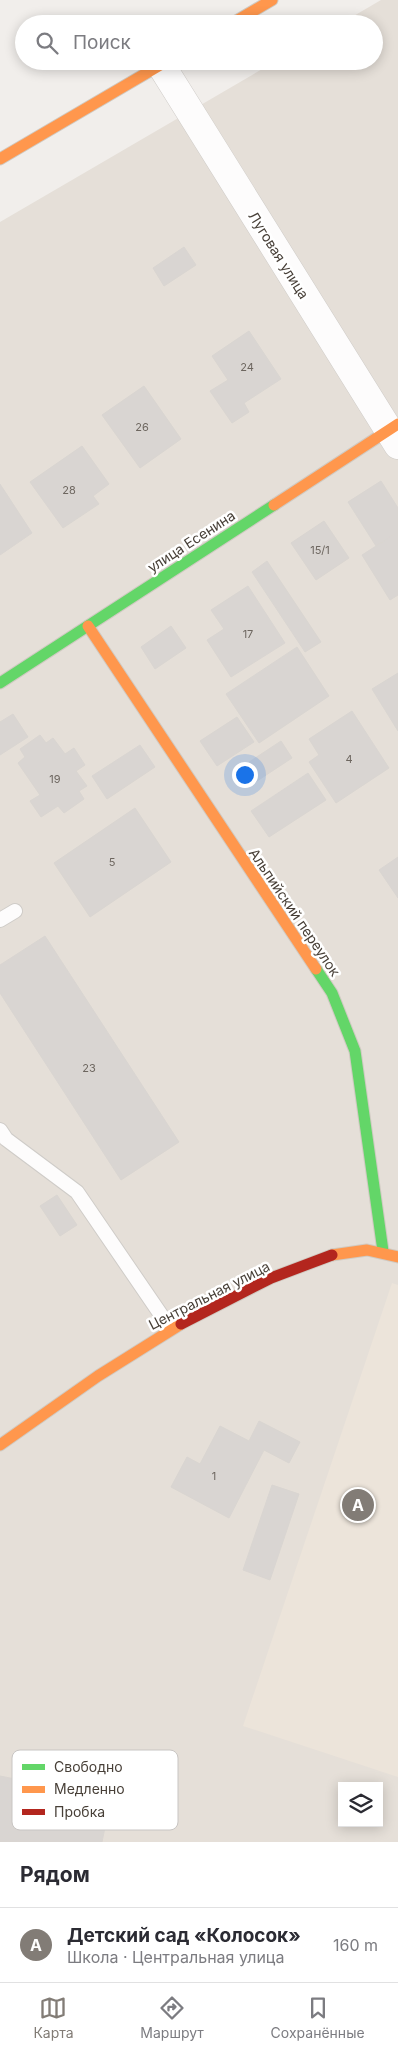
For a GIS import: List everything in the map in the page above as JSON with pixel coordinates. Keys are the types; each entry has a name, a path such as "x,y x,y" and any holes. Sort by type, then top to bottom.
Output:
{"street":[{"path":"246,15 272,0"},
{"path":"0,159 152,70"},
{"name":"Луговая улица","path":"168,70 395,433"},
{"name":"улица Есенина","path":"0,683 395,433"},
{"name":"Альпийский переулок","path":"88,626 332,993 355,1051 383,1251"},
{"name":"Центральная улица","path":"6,1437 170,1328 243,1290 330,1255 359,1250 383,1251 398,1257"}],"lane":[{"path":"0,920 15,911"},
{"path":"0,1130 6,1139 77,1192 170,1328"}],"shaded area":[{"path":"381,0 398,0 398,1842 0,1842 0,222 261,70 383,70 383,15 355,15"},
{"path":"392,1283 398,1285 398,1777 243,1726"}],"building":[{"path":"184,247 196,265 164,286 153,268"},
{"path":"249,331 281,379 244,403 249,412 232,423 210,391 228,380 212,356"},
{"path":"144,386 181,439 140,468 102,415"},
{"path":"82,446 109,484 93,496 99,504 63,528 30,482"},
{"path":"381,481 398,508 398,532 376,546 348,502"},
{"path":"0,484 32,533 0,555"},
{"path":"324,521 349,558 316,580 291,543"},
{"path":"398,532 398,595 390,600 362,555"},
{"path":"267,561 321,642 305,652 252,572"},
{"path":"248,586 285,643 231,677 207,640 224,629 211,610"},
{"path":"171,626 186,648 155,669 141,647"},
{"path":"297,647 329,696 259,743 226,694"},
{"path":"398,673 398,731 372,689"},
{"path":"352,711 389,768 336,803 309,762 319,755 309,739"},
{"path":"13,714 28,737 0,755 0,722"},
{"path":"237,717 254,742 217,766 200,741"},
{"path":"40,735 46,743 53,738 65,754 74,748 85,765 76,771 87,786 79,791 84,799 64,813 58,806 41,817 30,801 40,795 18,763 25,757 20,749"},
{"path":"281,741 292,758 251,785 240,768"},
{"path":"140,745 155,767 107,799 92,776"},
{"path":"308,773 326,800 269,837 251,811"},
{"path":"135,808 171,862 90,917 54,863"},
{"path":"398,857 398,898 379,870"},
{"path":"45,936 179,1142 121,1180 0,993 0,965"},
{"path":"57,1195 77,1225 60,1236 40,1206"},
{"path":"259,1421 300,1442 289,1463 264,1450 229,1518 171,1487 187,1457 200,1464 220,1426 249,1441"},
{"path":"272,1485 299,1494 270,1580 243,1570"},
{"path":"0,1776 12,1778 12,1830 104,1830 102,1842 0,1842"}],"traffic: fast":[{"path":"0,683 274,505"},
{"path":"316,969 332,993 355,1051 383,1251"}],"traffic: slow":[{"path":"246,15 272,0"},
{"path":"0,159 152,70"},
{"path":"274,505 398,424"},
{"path":"88,626 316,969"},
{"path":"332,1255 367,1250 398,1257"},
{"path":"0,1445 98,1376 181,1324"}],"traffic: jam":[{"path":"181,1324 271,1278 332,1255"}],"place":[{"name":"Детский сад «Колосок»","path":"358,1505"}]}
